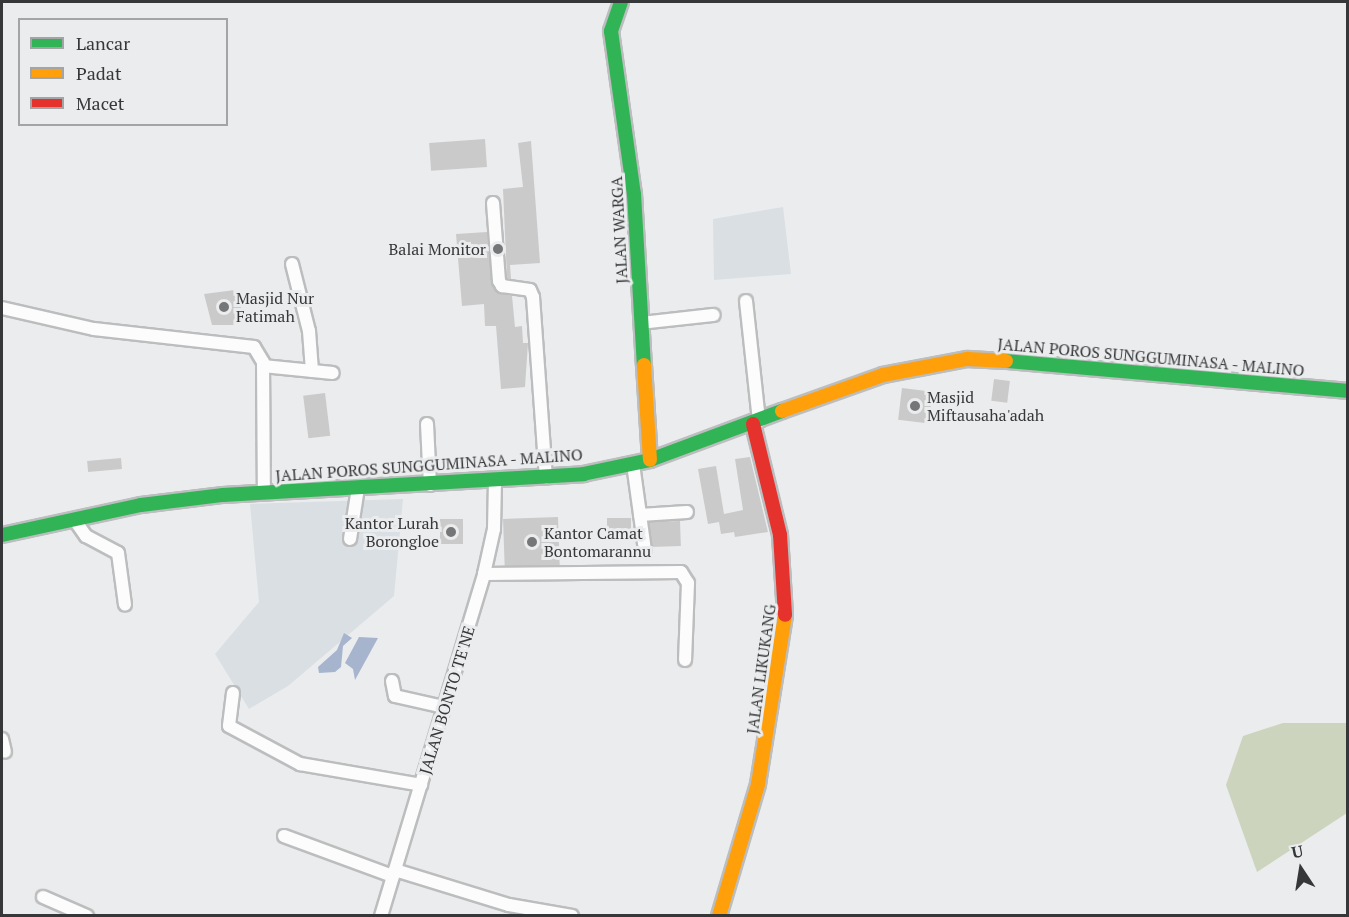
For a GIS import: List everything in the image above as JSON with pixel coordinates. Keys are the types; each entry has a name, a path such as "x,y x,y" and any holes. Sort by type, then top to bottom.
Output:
{"main road":[{"name":"JALAN WARGA","path":"621,2 611,31 628,123 650,460"},
{"name":"JALAN POROS SUNGGUMINASA - MALINO","path":"2,535 141,505 264,492 546,478 633,464 756,423 883,375 967,359 1074,364 1347,391"},
{"name":"JALAN LIKUKANG","path":"718,915 758,784 786,626 780,535 756,423"}],"street":[{"path":"493,203 499,281 502,286 530,290 533,297 546,478"},
{"path":"292,264 309,332 312,371"},
{"path":"746,301 756,423"},
{"path":"2,308 94,329 248,345 259,350 263,366 264,492"},
{"path":"641,323 714,315"},
{"path":"263,366 333,373"},
{"path":"427,424 430,485"},
{"path":"633,464 645,551"},
{"name":"JALAN BONTO TE'NE","path":"381,915 484,574 494,529 495,481"},
{"path":"350,539 358,488"},
{"path":"640,515 687,512"},
{"path":"74,519 86,536 118,553 125,605"},
{"path":"484,574 681,572 688,583 685,660"},
{"path":"392,681 395,696 444,707"},
{"path":"233,693 230,726 300,764 421,784"},
{"path":"284,836 394,873 509,905 572,915"},
{"path":"43,897 87,915"}],"shaded area":[{"path":"783,207 791,274 714,280 713,219"},
{"path":"403,499 394,596 288,686 249,709 215,654 259,602 250,504"}],"green space":[{"path":"1283,723 1347,723 1347,813 1257,872 1226,785 1243,736"}],"water":[{"path":"344,633 352,638 343,646 341,667 335,672 319,673 318,667 337,650"},
{"path":"359,637 378,638 355,680 353,669 345,663"}],"building":[{"path":"485,139 487,167 431,171 429,143"},
{"path":"531,141 540,263 510,265 511,279 507,278 503,189 523,187 518,143"},
{"path":"487,232 492,285 498,293 512,296 515,327 522,326 523,343 528,343 525,387 501,389 496,326 485,326 484,304 462,306 456,234"},
{"name":"Masjid Nur Fatimah","path":"235,290 236,302 241,302 241,320 234,325 212,325 204,294"},
{"path":"994,379 1010,381 1007,403 991,401"},
{"name":"Masjid Miftausaha'adah","path":"902,388 933,392 929,424 898,420"},
{"path":"325,393 330,436 308,438 303,396"},
{"path":"750,457 768,532 735,537 734,532 721,534 719,522 708,524 698,469 716,466 724,514 743,510 735,459"},
{"path":"121,458 122,469 88,472 87,461"},
{"name":"Kantor Camat Bontomarannu","path":"558,517 560,565 505,567 503,519"},
{"path":"607,518 631,518 631,532 607,532"},
{"name":"Kantor Lurah Borongloe","path":"440,519 463,519 463,544 440,544"},
{"path":"680,521 681,546 650,547 649,522"}],"traffic: fast":[{"path":"621,2 611,31 634,194 644,365"},
{"path":"1006,361 1348,391"},
{"path":"2,535 141,505 223,495 583,474 650,460 782,411"}],"traffic: slow":[{"path":"782,411 883,375 967,359 1006,361"},
{"path":"644,365 650,460"},
{"path":"719,916 758,784 785,615"}],"traffic: jam":[{"path":"753,424 780,535 785,615"}],"place":[{"name":"Balai Monitor","path":"498,249"},
{"name":"Masjid Nur Fatimah","path":"224,307"},
{"name":"Masjid Miftausaha'adah","path":"915,406"},
{"name":"Kantor Lurah Borongloe","path":"451,532"},
{"name":"Kantor Camat Bontomarannu","path":"532,542"}]}
